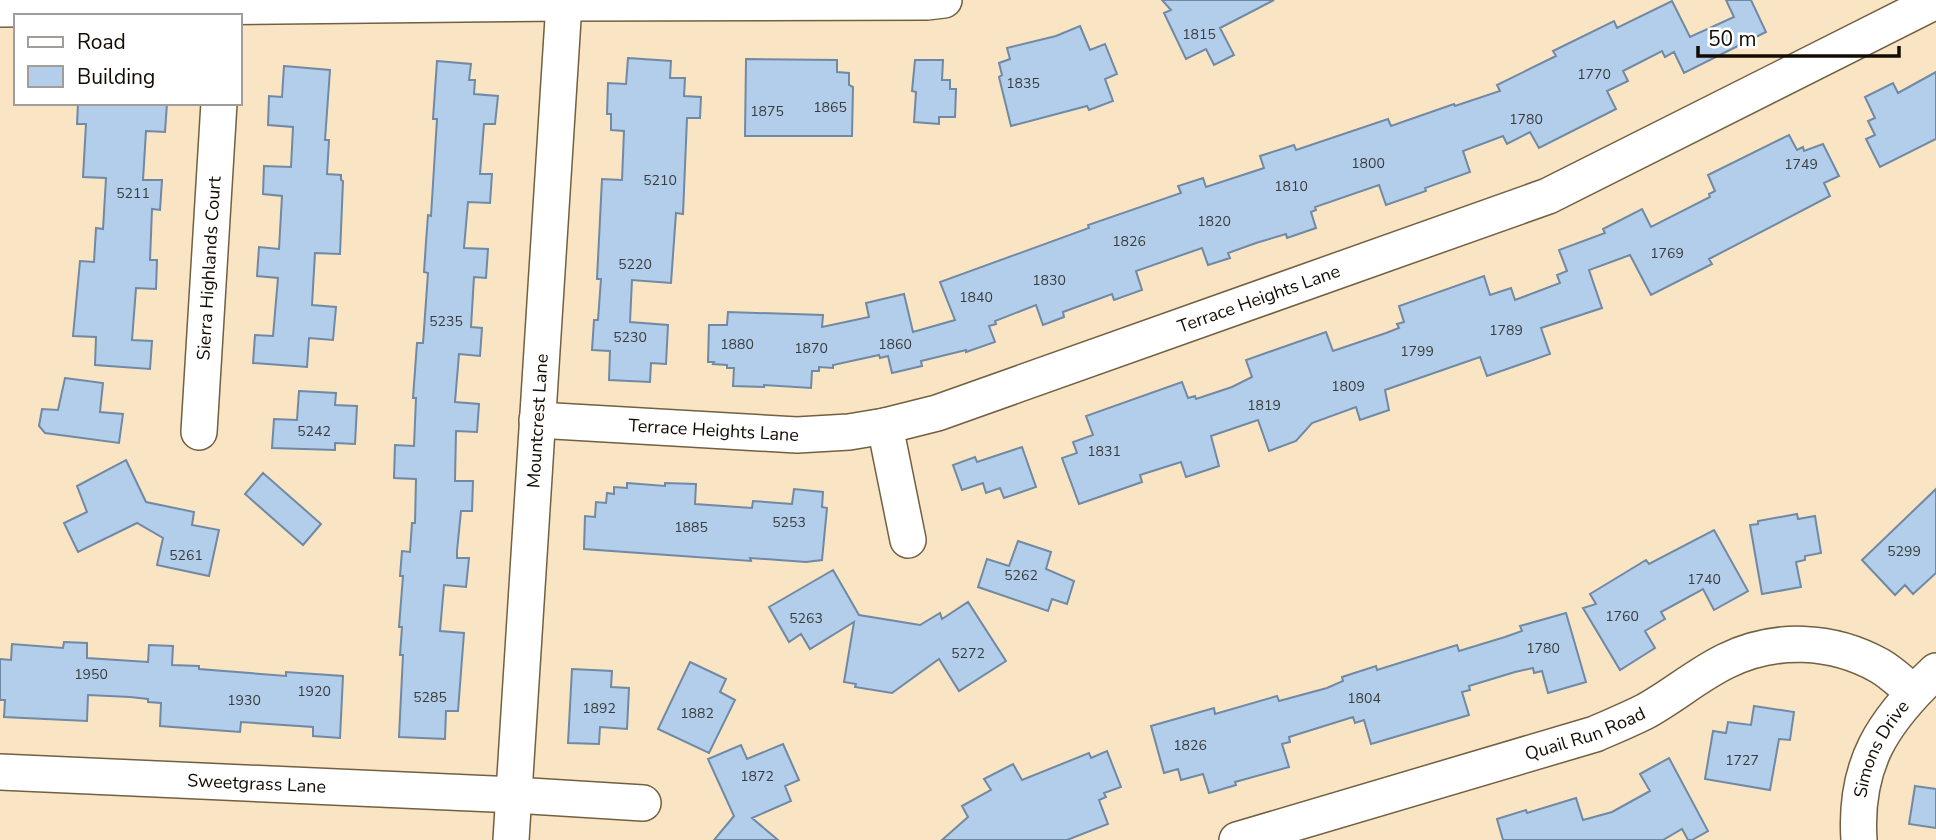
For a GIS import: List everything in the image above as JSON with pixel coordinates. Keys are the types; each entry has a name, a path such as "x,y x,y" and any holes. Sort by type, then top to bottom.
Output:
{"street":[{"path":"0,9 225,11 564,3 944,0"},
{"name":"Terrace Heights Lane","path":"537,420 797,435 849,432 885,426 950,408 1548,196 1936,1"},
{"name":"Mountcrest Lane","path":"511,840 564,3"},
{"name":"Sierra Highlands Court","path":"200,432 219,105"},
{"path":"885,426 908,540"},
{"name":"Quail Run Road","path":"1237,840 1595,734 1643,712 1724,662 1754,649 1790,643 1822,645 1853,653 1882,667 1925,682"},
{"name":"Simons Drive","path":"1859,840 1857,820 1861,785 1872,751 1891,718 1925,682"},
{"name":"Sweetgrass Lane","path":"0,772 643,803"}],"building":[{"path":"1162,0 1274,0 1220,28 1234,55 1214,65 1206,49 1186,59 1164,13 1171,10"},
{"path":"1726,0 1751,0 1766,32 1684,73 1674,52 1665,57 1662,51 1623,71 1628,81 1607,91 1616,109 1539,148 1530,132 1507,144 1503,136 1463,151 1470,172 1425,188 1426,191 1386,205 1379,185 1315,207 1316,210 1311,212 1316,228 1287,238 1286,234 1256,243 1228,253 1230,258 1208,265 1202,248 1136,271 1142,290 1114,300 1112,294 1063,312 1064,317 1043,325 1036,305 995,321 996,324 989,326 995,342 966,352 921,361 922,366 892,373 888,356 880,358 879,355 833,365 833,368 819,367 819,371 812,371 811,388 733,386 734,368 708,362 709,325 727,325 728,312 823,315 822,327 869,317 866,303 904,294 913,332 955,320 940,282 1089,228 1088,225 1181,193 1178,186 1203,178 1206,187 1264,168 1260,156 1294,145 1296,150 1388,119 1391,126 1500,91 1497,85 1556,56 1553,51 1614,21 1617,28 1672,1 1690,37 1734,17"},
{"path":"1080,26 1090,50 1105,44 1117,74 1105,79 1113,101 1089,110 1087,106 1011,126 999,77 1002,75 999,63 1010,59 1007,48 1056,36"},
{"path":"628,58 671,61 670,78 685,78 684,96 701,97 700,118 687,118 683,214 676,213 671,283 632,280 630,322 668,325 666,364 651,363 650,382 609,380 610,351 592,350 594,320 598,320 601,279 597,279 602,179 622,180 624,131 611,130 611,114 607,114 608,83 626,84"},
{"path":"746,59 837,60 837,72 849,73 849,85 853,87 852,136 745,136"},
{"path":"915,60 943,60 942,80 950,80 950,89 956,89 955,117 939,117 939,124 914,122 916,92 912,91"},
{"path":"437,61 471,64 469,80 475,80 474,94 498,96 495,124 484,124 480,174 492,174 490,203 468,202 464,248 488,249 486,278 474,277 471,327 482,328 480,356 459,354 455,402 479,404 477,432 456,431 455,481 473,481 472,511 461,511 457,551 457,558 469,558 466,587 444,585 440,631 464,633 458,711 446,711 445,739 399,737 403,655 400,655 402,627 399,627 403,576 400,576 402,551 410,552 412,523 415,523 416,479 394,478 395,445 414,446 416,398 413,398 417,343 423,343 428,273 424,272 428,215 431,216 437,119 433,119"},
{"path":"284,66 330,70 325,140 329,140 327,174 341,175 343,181 340,254 315,253 312,305 336,307 333,340 309,338 307,367 253,363 255,335 273,336 278,278 257,276 259,247 279,249 282,196 263,194 264,166 291,167 293,127 268,125 269,96 282,97"},
{"path":"1936,72 1936,139 1880,167 1866,139 1875,135 1868,121 1875,118 1865,97 1893,83 1898,93"},
{"path":"78,105 167,105 165,132 146,131 143,180 162,180 160,210 152,209 150,260 157,260 156,289 136,288 132,340 152,341 150,369 95,365 96,337 73,336 80,261 94,262 96,228 103,229 106,178 83,177 86,124 77,124"},
{"path":"1789,135 1797,150 1803,147 1804,151 1823,144 1839,176 1824,183 1830,196 1709,259 1712,264 1651,295 1630,255 1589,270 1602,308 1541,328 1550,354 1487,376 1480,357 1385,390 1389,410 1360,420 1356,407 1312,423 1296,441 1269,451 1258,420 1211,436 1219,466 1186,477 1181,462 1140,475 1142,482 1079,504 1062,458 1077,453 1073,442 1093,435 1086,416 1182,382 1188,398 1195,396 1196,399 1232,387 1252,377 1246,360 1326,332 1333,351 1386,333 1399,328 1397,324 1404,322 1399,306 1484,276 1490,295 1511,288 1515,300 1560,283 1557,275 1567,271 1559,250 1605,233 1603,229 1642,209 1651,227 1710,197 1709,194 1715,191 1708,175"},
{"path":"65,378 103,383 100,412 123,414 119,443 45,433 39,426 42,409 58,410"},
{"path":"299,391 336,393 335,405 357,406 355,444 335,443 335,450 272,448 274,419 297,420"},
{"path":"1022,447 1036,487 1004,498 1000,488 986,493 983,483 962,490 953,465 975,457 977,462"},
{"path":"126,460 146,502 194,512 192,525 219,530 209,576 157,565 163,538 137,523 78,552 64,523 87,512 77,486"},
{"path":"263,473 321,524 303,545 245,494"},
{"path":"627,483 665,486 665,483 696,484 695,504 752,508 753,501 792,504 794,489 823,492 822,507 827,508 822,560 806,562 750,558 751,561 584,549 585,516 595,517 596,502 606,503 607,493 614,494 614,487 627,488"},
{"path":"1936,489 1936,573 1913,594 1905,585 1895,595 1862,560"},
{"path":"1797,514 1798,519 1815,516 1821,553 1805,556 1805,560 1796,562 1801,587 1762,594 1750,525"},
{"path":"1714,530 1748,591 1714,610 1703,589 1661,612 1665,619 1645,631 1655,648 1620,670 1583,608 1596,604 1590,594 1646,560 1649,564"},
{"path":"1018,541 1051,552 1046,569 1074,581 1067,604 1052,599 1048,611 978,587 987,559 1009,566"},
{"path":"833,570 859,615 920,625 940,613 942,619 968,602 1006,661 959,691 939,659 892,693 855,687 856,684 844,682 854,622 810,649 801,634 789,642 769,607"},
{"path":"1566,613 1586,682 1548,693 1542,671 1534,673 1533,668 1515,672 1469,686 1470,690 1462,692 1469,715 1371,744 1364,720 1355,723 1353,717 1289,737 1290,742 1282,744 1289,767 1235,782 1236,785 1209,793 1203,774 1181,780 1178,769 1164,773 1151,726 1214,708 1215,714 1277,696 1279,701 1327,688 1343,681 1342,677 1376,666 1377,670 1457,645 1459,651 1522,631 1520,626"},
{"path":"64,642 87,643 87,658 148,662 149,645 173,646 172,665 286,676 286,672 343,676 340,738 313,736 313,727 241,722 240,732 160,726 161,703 130,697 88,695 87,721 4,717 5,700 0,700 0,659 11,660 12,644 63,648"},
{"path":"690,662 726,679 720,692 735,700 709,753 658,729"},
{"path":"572,669 612,671 611,687 629,688 627,729 600,727 599,744 568,743"},
{"path":"1754,706 1794,712 1790,740 1779,739 1770,790 1705,779 1713,731 1726,733 1728,722 1751,725"},
{"path":"783,744 799,780 785,786 791,801 752,818 778,840 714,840 734,816 708,759 741,745 747,759"},
{"path":"1107,751 1121,787 1104,793 1106,797 1099,800 1108,824 1067,840 942,840 968,817 962,806 991,790 984,779 1013,764 1022,780 1089,753 1091,758"},
{"path":"1669,758 1708,831 1692,840 1688,840 1682,829 1663,840 1503,840 1497,819 1526,810 1527,813 1576,798 1583,820 1612,812 1650,791 1640,774"},
{"path":"1915,786 1936,789 1936,828 1909,824"}]}
